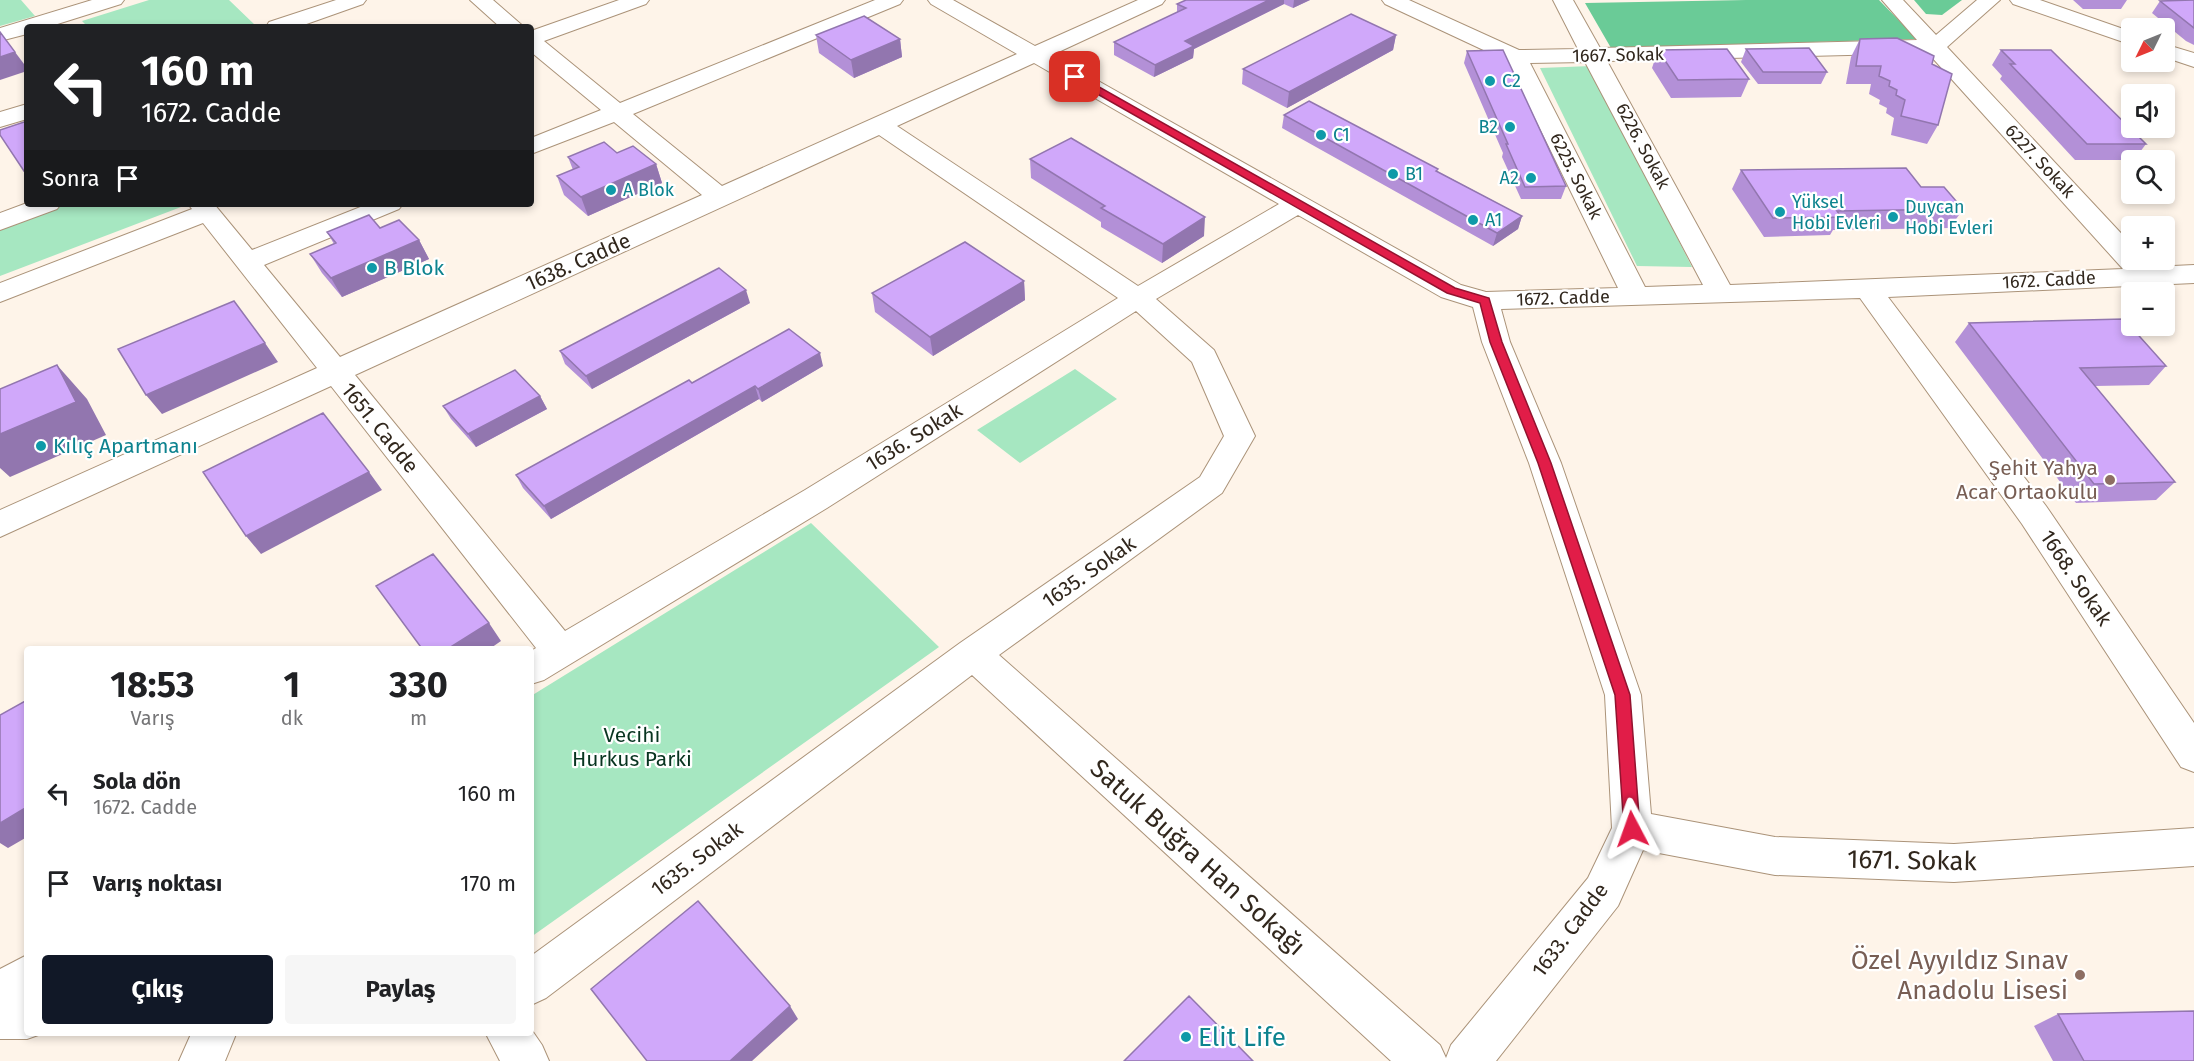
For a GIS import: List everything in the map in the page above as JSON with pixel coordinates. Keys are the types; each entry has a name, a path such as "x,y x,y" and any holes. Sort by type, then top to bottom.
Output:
{"street":[{"path":"38,0 57,23 114,0"},
{"path":"286,24 356,0"},
{"path":"480,0 509,24"},
{"path":"534,39 639,0"},
{"path":"534,146 894,0"},
{"name":"1672. Cadde","path":"938,0 1451,291 1485,301 1868,289 2194,274"},
{"name":"1638. Cadde","path":"0,524 1155,0"},
{"path":"1392,0 1516,57"},
{"name":"6226. Sokak","path":"1563,0 1721,293"},
{"name":"6227. Sokak","path":"1892,0 2145,276"},
{"path":"1935,46 1990,0"},
{"path":"2020,0 2121,35"},
{"path":"0,35 24,30"},
{"path":"534,42 720,197"},
{"name":"1667. Sokak","path":"1516,57 1935,46"},
{"path":"2175,54 2194,60"},
{"name":"6225. Sokak","path":"1516,57 1636,296"},
{"path":"0,120 24,112"},
{"name":"1635. Sokak","path":"534,981 973,654 1211,485 1240,436 1204,357 1137,298 880,125"},
{"name":"1636. Sokak","path":"534,667 816,499 1137,298 1296,205"},
{"path":"0,222 40,207"},
{"path":"247,262 383,207"},
{"path":"0,293 204,208"},
{"name":"1651. Cadde","path":"204,208 560,651"},
{"name":"1668. Sokak","path":"1868,289 2034,515 2194,755"},
{"name":"1633. Cadde","path":"1467,1061 1603,892 1632,829 1623,695 1545,463 1496,342 1485,301"},
{"name":"Satuk Buğra Han Sokağı","path":"973,654 1424,1061"},
{"name":"1671. Sokak","path":"1632,829 1775,856 1954,863 2194,847"},
{"path":"0,994 24,979"},
{"path":"0,1017 24,1017"},
{"path":"202,1061 213,1036"},
{"path":"509,1036 526,1061"}],"green space":[{"path":"0,0 21,0 35,16 0,26"},
{"path":"149,0 229,0 254,24 85,24 82,21"},
{"path":"1879,0 1917,39 1611,48 1585,3"},
{"path":"1914,0 1962,0 1942,15 1926,14"},
{"path":"1591,66 1692,267 1637,266 1540,68"},
{"path":"40,207 181,207 0,276 0,222"},
{"path":"1075,369 1117,399 1020,463 977,430"},
{"name":"Vecihi Hurkus Parki","path":"811,523 939,647 534,935 534,694"}],"building":[{"path":"1186,0 1269,0 1185,41 1194,46 1155,65 1114,42 1186,8 1177,4"},
{"path":"2194,0 2194,28 2160,1"},
{"path":"1351,14 1396,35 1289,92 1243,69"},
{"path":"864,16 900,39 851,60 816,35"},
{"path":"0,32 15,52 0,57"},
{"path":"1897,38 1934,56 1932,64 1952,74 1938,125 1901,116 1905,100 1896,95 1897,90 1889,86 1890,81 1879,76 1881,66 1856,66 1860,39"},
{"path":"1809,48 1827,72 1763,72 1746,49"},
{"path":"1727,49 1749,79 1678,80 1658,50"},
{"path":"1503,50 1566,186 1525,187 1467,51"},
{"path":"2001,50 2051,50 2121,119 2121,138 2140,138 2146,144 2087,144 2010,64 2015,64"},
{"path":"1309,101 1522,216 1497,233 1284,115"},
{"path":"24,122 24,171 0,135 0,130"},
{"path":"1071,138 1205,217 1163,244 1101,208 1105,206 1030,159"},
{"path":"604,142 617,153 633,146 656,164 581,197 557,176 579,167 568,157"},
{"path":"1906,168 1921,187 1944,187 1963,209 1837,211 1841,217 1773,218 1741,170"},
{"path":"369,215 380,228 399,220 419,240 331,278 310,254 336,243 327,232"},
{"path":"965,242 1024,281 930,337 872,293"},
{"path":"719,268 746,290 586,376 560,351"},
{"path":"234,301 265,343 146,395 118,349"},
{"path":"2121,319 2121,336 2139,336 2166,366 2080,368 2175,482 2094,484 1969,323"},
{"path":"789,329 820,353 758,389 755,386 544,506 516,475 689,380 692,383"},
{"path":"57,365 76,402 0,434 0,389"},
{"path":"515,370 540,396 468,434 443,406"},
{"path":"323,413 369,472 246,536 203,472"},
{"path":"433,554 489,623 452,646 420,646 376,586"},
{"path":"24,702 24,809 0,823 0,715"},
{"path":"698,901 790,1006 730,1061 647,1061 591,989"},
{"path":"1189,996 1253,1061 1124,1061"},
{"path":"2194,1011 2194,1061 2084,1061 2058,1014"}],"place":[{"name":"C2","path":"1490,81"},
{"name":"B2","path":"1510,127"},
{"name":"C1","path":"1321,135"},
{"name":"B1","path":"1393,174"},
{"name":"A2","path":"1531,178"},
{"name":"A Blok","path":"611,190"},
{"name":"Yüksel Hobi Evleri","path":"1780,212"},
{"name":"Duycan Hobi Evleri","path":"1893,217"},
{"name":"A1","path":"1473,220"},
{"name":"B Blok","path":"372,268"},
{"name":"Kılıç Apartmanı","path":"41,446"},
{"name":"Şehit Yahya Acar Ortaokulu","path":"2110,480"},
{"name":"Özel Ayyıldız Sınav Anadolu Lisesi","path":"2080,975"},
{"name":"Elit Life","path":"1186,1037"}],"route":[{"path":"1075,77 1296,205 1451,291 1485,301 1496,342 1545,463 1623,695 1632,829"}]}
